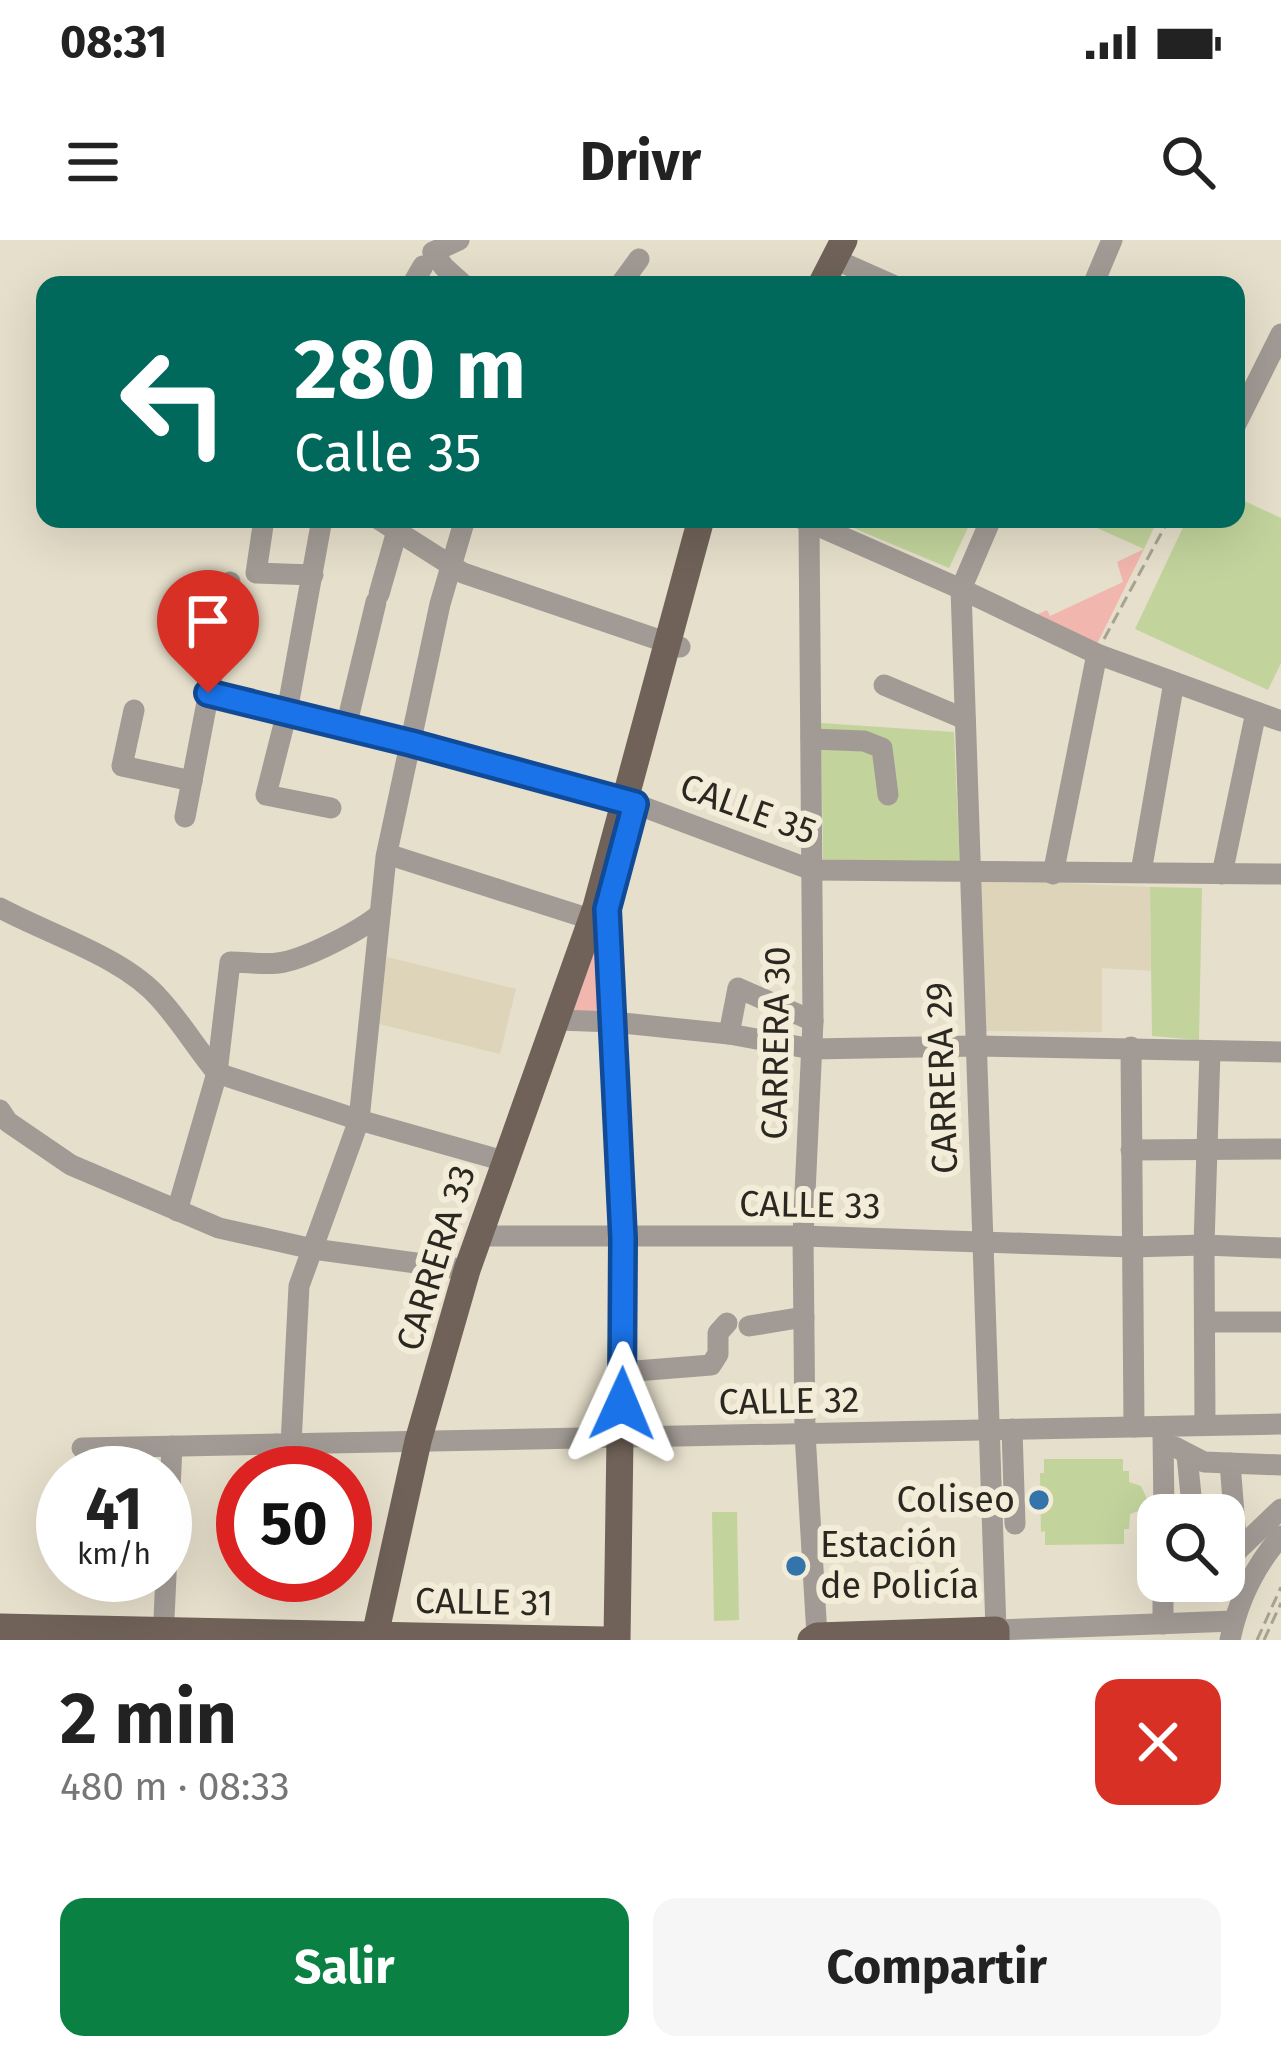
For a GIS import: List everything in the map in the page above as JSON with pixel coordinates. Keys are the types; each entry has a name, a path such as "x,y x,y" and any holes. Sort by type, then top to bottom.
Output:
{"main road":[{"path":"673,645 699,528"},
{"path":"617,1640 623,1238 607,909 630,802 710,528"},
{"name":"CARRERA 33","path":"374,1638 418,1441 467,1270 630,802"},
{"name":"CALLE 31","path":"0,1634 607,1640"},
{"path":"814,1638 996,1635"}],"street":[{"path":"425,261 458,240"},
{"path":"1097,276 1112,240"},
{"path":"831,256 874,276"},
{"path":"627,276 639,259"},
{"path":"425,261 454,276"},
{"path":"1245,406 1281,334"},
{"path":"263,528 256,573 313,574"},
{"path":"321,528 287,712 266,795 332,808"},
{"path":"346,727 378,598 388,528"},
{"path":"393,528 463,573 673,645"},
{"path":"284,1444 299,1286 359,1120 387,854 440,604 462,528"},
{"name":"CARRERA 30","path":"806,528 813,1021 802,1236 814,1638"},
{"path":"822,528 1097,654 1281,721"},
{"name":"CARRERA 29","path":"987,528 961,589 983,1243 1000,1430 996,1635"},
{"path":"185,817 230,582"},
{"path":"1053,874 1097,654"},
{"path":"1141,872 1174,682"},
{"path":"884,685 965,719"},
{"name":"CALLE 35","path":"208,693 630,802 812,870 1281,874"},
{"path":"134,710 122,766 192,781"},
{"path":"1222,874 1256,712"},
{"path":"811,739 864,741 882,748 889,795"},
{"path":"387,854 593,913"},
{"path":"0,908 115,962 159,997 217,1073 504,1161"},
{"path":"177,1211 217,1073 230,962 279,963 310,954 380,914"},
{"path":"729,1034 738,988 813,1021"},
{"path":"557,1020 729,1034 812,1049 976,1046 1281,1052"},
{"path":"1131,1047 1134,1427"},
{"path":"1205,1425 1210,1051"},
{"path":"0,1110 8,1122 71,1165 218,1228 313,1249 467,1270"},
{"path":"1131,1150 1207,1139 1281,1149"},
{"name":"CALLE 33","path":"482,1235 802,1236 1281,1248"},
{"path":"623,1372 710,1364 718,1354 718,1333 738,1324 804,1317"},
{"path":"1205,1322 1281,1322"},
{"name":"CALLE 32","path":"172,1446 1134,1427 1163,1436 1205,1425 1281,1424"},
{"path":"1000,1430 1015,1524"},
{"path":"1163,1436 1187,1456 1204,1462 1281,1465"},
{"path":"1163,1436 1164,1494"},
{"path":"1187,1456 1190,1494"},
{"path":"1230,1463 1230,1494"},
{"path":"1245,1541 1281,1509"},
{"path":"996,1635 1111,1633 1163,1624 1232,1630 1261,1559 1281,1536"},
{"path":"164,1635 165,1602"},
{"path":"1163,1602 1163,1624"}],"path":[{"path":"1097,654 1164,528"},
{"path":"1257,1640 1281,1587"},
{"path":"1264,1640 1281,1603"}],"shaded area":[{"path":"1144,549 1097,644 1036,615 1047,610 1050,616 1123,582 1117,562"},
{"path":"977,879 1150,887 1151,971 1102,968 1102,1032 986,1031"},
{"path":"599,930 605,1011 570,1011"},
{"path":"387,957 516,989 500,1054 371,1022"}],"building":[{"path":"1245,501 1281,518 1281,663 1268,690 1135,629 1183,528 1245,528"},
{"path":"853,528 968,528 949,568"},
{"path":"1097,528 1154,528 1144,549"},
{"path":"821,723 954,732 960,866 823,864"},
{"path":"1150,887 1202,888 1199,1040 1152,1036"},
{"path":"1044,1459 1123,1459 1129,1482 1141,1486 1145,1494 1137,1494 1137,1512 1130,1514 1124,1544 1045,1545 1040,1473 1044,1473"},
{"path":"712,1512 737,1512 739,1620 714,1621"}],"place":[{"name":"Coliseo","path":"1039,1500"},
{"name":"Estación de Policía","path":"796,1566"}],"route":[{"path":"208,693 635,804 607,909 623,1238 622,1404"}]}
